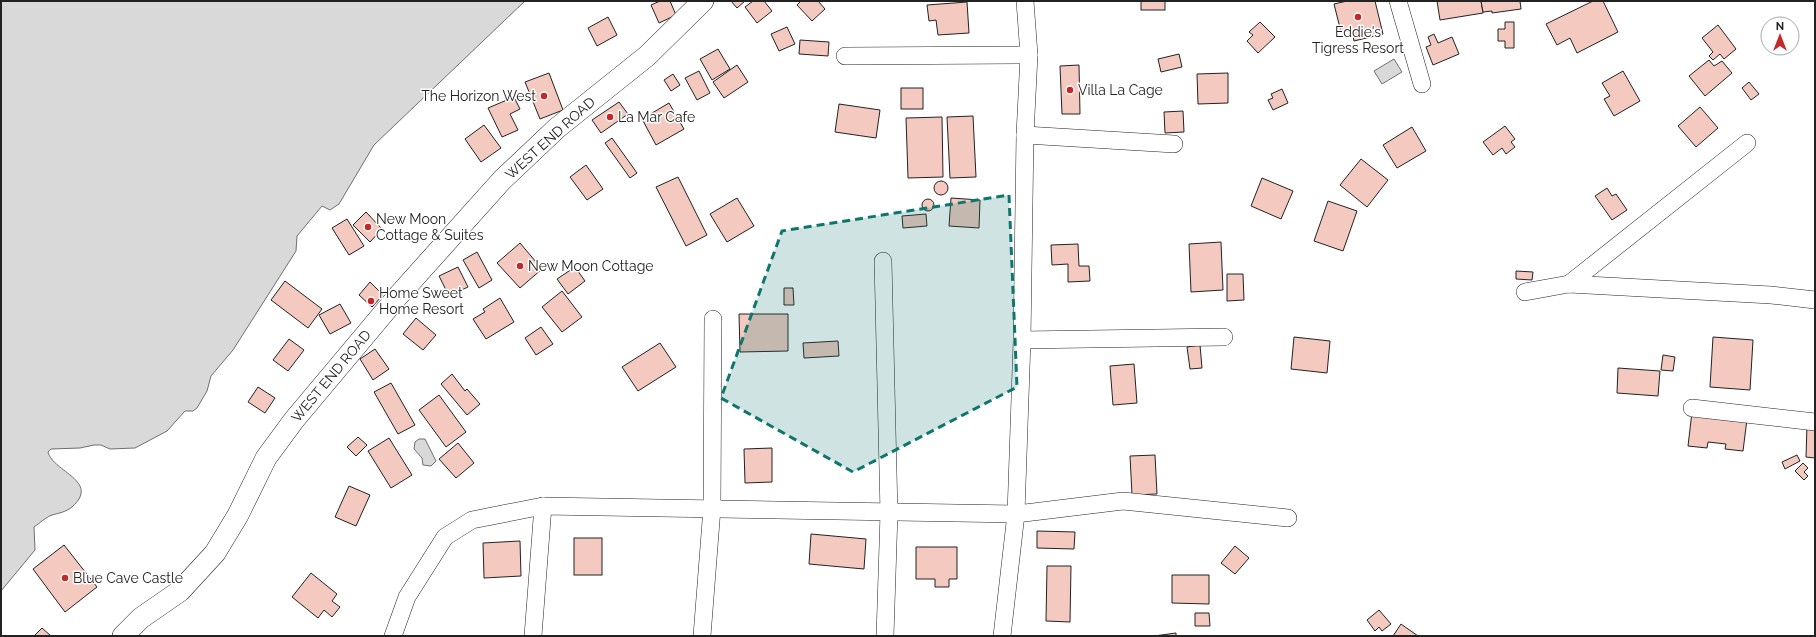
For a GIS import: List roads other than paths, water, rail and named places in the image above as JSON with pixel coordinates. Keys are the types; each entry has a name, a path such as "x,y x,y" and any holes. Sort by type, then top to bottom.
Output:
{"main road":[{"name":"WEST END ROAD","path":"123,636 141,618 180,591 216,553 238,515 266,458 294,420 398,296 502,180 556,128 647,56 703,1"}],"street":[{"path":"1002,636 1016,514 1022,340 1025,134 1029,55 1025,1"},
{"path":"1398,1 1422,84"},
{"path":"846,56 1029,55"},
{"path":"1025,134 1174,144"},
{"path":"1569,284 1746,143"},
{"path":"883,261 889,513 885,636"},
{"path":"1525,292 1569,284 1772,295 1815,300"},
{"path":"702,636 712,508 713,319"},
{"path":"1022,340 1224,337"},
{"path":"1692,408 1815,422"},
{"path":"393,636 407,597 445,537 472,520 543,506 1016,514 1123,501 1288,518"},
{"path":"533,636 543,506"}],"place":[{"name":"Eddie's Tigress Resort","path":"1358,17"},
{"name":"Villa La Cage","path":"1070,90"},
{"name":"The Horizon West","path":"544,96"},
{"name":"La Mar Cafe","path":"610,117"},
{"name":"New Moon Cottage & Suites","path":"368,227"},
{"name":"New Moon Cottage","path":"520,266"},
{"name":"Home Sweet Home Resort","path":"371,301"},
{"name":"Blue Cave Castle","path":"65,578"}]}
